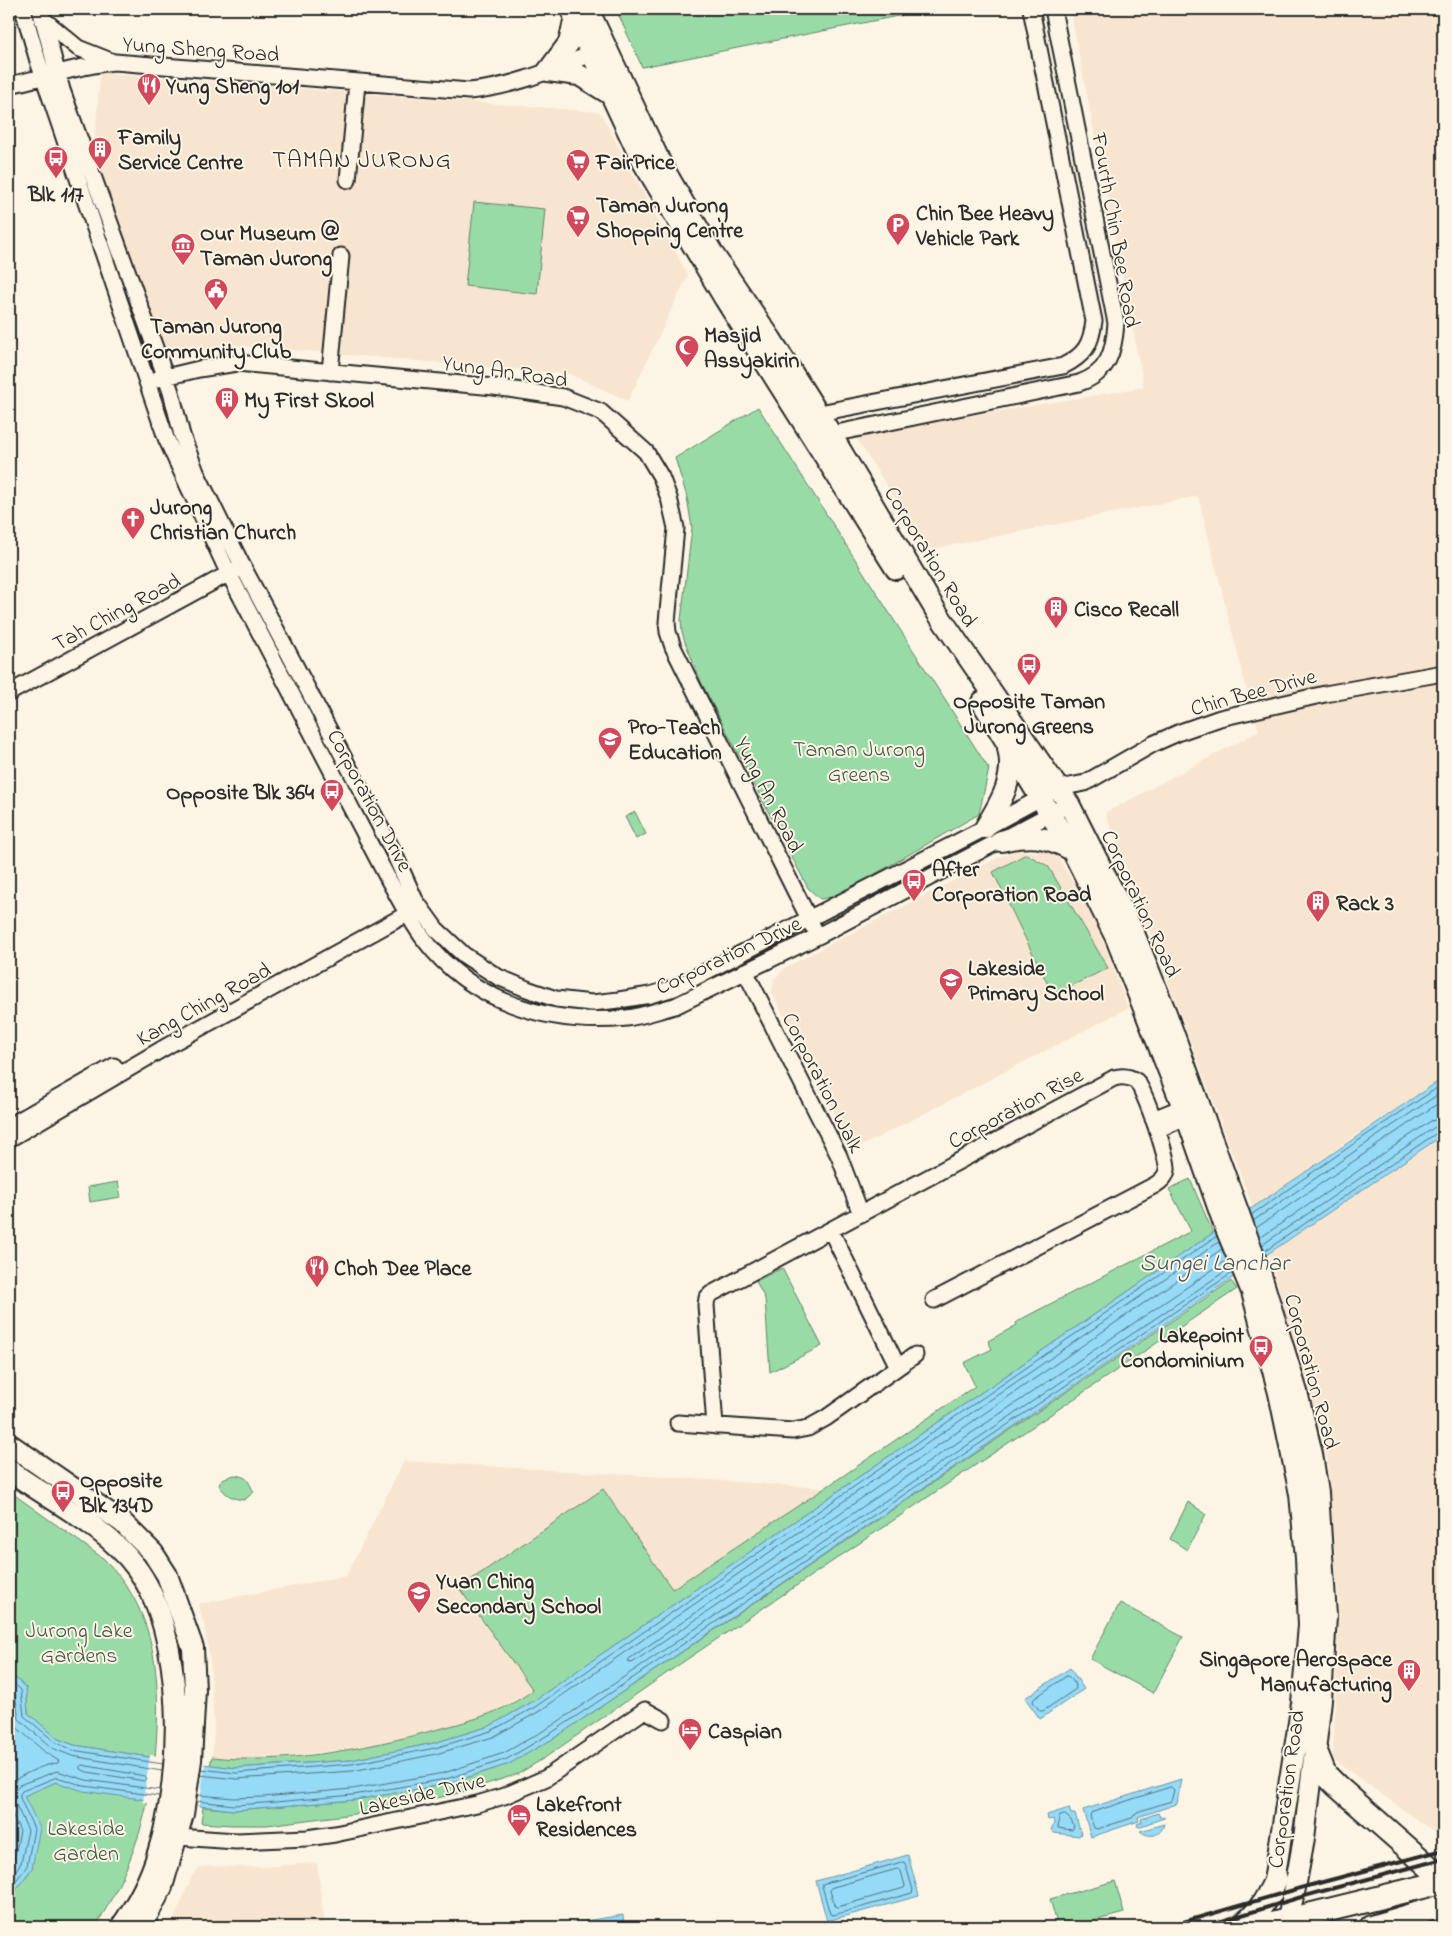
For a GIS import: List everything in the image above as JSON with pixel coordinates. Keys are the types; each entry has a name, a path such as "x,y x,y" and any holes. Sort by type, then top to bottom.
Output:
{"main road":[{"name":"Corporation Road","path":"578,12 708,245 771,339 809,415"},
{"path":"548,71 569,43 578,12"},
{"name":"Corporation Road","path":"599,51 610,94 640,157 725,300 809,415 936,611 1064,796 1133,931 1185,1112 1232,1219"},
{"path":"548,71 579,74 610,94"},
{"name":"Corporation Road","path":"822,436 857,508 1005,737 1072,850 1157,1016 1297,1392 1312,1454 1318,1493 1326,1627 1321,1700 1304,1838 1272,1925"},
{"path":"985,828 1001,801 1008,784 1011,765 1005,737"},
{"path":"1001,841 1020,836 1034,836 1045,838 1072,850"},
{"name":"Corporation Road","path":"1254,1276 1300,1494 1306,1558 1309,1626 1302,1696 1276,1879 1272,1925"},
{"path":"9,1444 122,1522 153,1553 167,1575 193,1648 195,1690 162,1887 141,1927"},
{"path":"9,1470 98,1530 135,1566 144,1580 160,1616 170,1651 183,1759"},
{"path":"1315,1749 1325,1774 1443,1880"},
{"path":"121,1927 136,1905 171,1835"},
{"path":"1239,1927 1257,1913 1276,1879"},
{"path":"1272,1925 1443,1880"},
{"path":"1374,1927 1443,1906"}],"street":[{"name":"Corporation Drive","path":"23,9 165,377 182,434 196,472 241,564 393,851 424,940 453,970 491,996 523,1010 555,1016 593,1019 628,1018 658,1011 675,1006 818,936 1001,841 1045,806"},
{"name":"Fourth Chin Bee Road","path":"809,415 1062,366 1073,361 1092,338 1094,321 1031,9"},
{"name":"Fourth Chin Bee Road","path":"822,436 1079,383 1095,376 1104,366 1110,355 1115,342 1116,322 1053,9"},
{"name":"Corporation Drive","path":"41,14 50,76 166,438 227,571 411,907 464,955 498,977 556,999 592,1003 650,996 674,988 985,828 1045,806 1064,796"},
{"path":"41,14 78,48 115,62"},
{"name":"Yung Sheng Road","path":"9,85 95,64 115,62 469,91 492,89 518,83 599,51"},
{"path":"348,180 356,83"},
{"path":"330,372 341,256"},
{"name":"Yung An Road","path":"148,382 199,369 237,363 486,386 563,397 601,412 646,452 662,477 676,528 667,622 672,647 818,936"},
{"name":"Tah Ching Road","path":"9,685 241,564"},
{"name":"Tah Ching Road","path":"9,692 227,571"},
{"name":"Chin Bee Drive","path":"1064,796 1154,744 1220,718 1325,694 1443,672"},
{"name":"Kang Ching Road","path":"9,1139 199,1024 411,907"},
{"name":"Corporation Walk","path":"745,972 838,1156 861,1214"},
{"name":"Kang Ching Road","path":"9,1126 164,1037 199,1024"},
{"name":"Corporation Rise","path":"861,1214 878,1203 1120,1076 1135,1080 1139,1085 1155,1125 1167,1162 1168,1171 1164,1178 1155,1185 934,1300"},
{"path":"1155,1125 1185,1112"},
{"path":"715,1426 707,1298 711,1294 861,1214"},
{"path":"831,1231 898,1367"},
{"path":"678,1423 793,1431 808,1428 826,1418 915,1355"},
{"name":"Lakeside Drive","path":"171,1835 236,1841 307,1838 335,1834 476,1804 504,1796 546,1778 645,1710 663,1720"}],"shaded area":[{"path":"1070,9 1443,9 1443,1078 1362,1131 1253,1208 1105,813 1259,731 1252,711 1198,496 928,550 854,435 1144,387"},
{"name":"TAMAN JURONG","path":"100,73 600,112 688,275 628,401 569,374 233,345 164,361 94,148"},
{"name":"Lakeside Primary School","path":"1051,846 1094,917 1128,1008 854,1150 772,993 774,979 786,967 1003,855 1015,851 1037,852"},
{"path":"1443,1135 1443,1839 1333,1759 1339,1601 1327,1457 1269,1254"},
{"name":"Yuan Ching Secondary School","path":"404,1461 825,1488 684,1580 533,1690 477,1719 377,1744 330,1751 276,1758 229,1759 212,1757 214,1729 210,1659 198,1604 346,1576"},
{"path":"317,1863 325,1927 169,1927 192,1876 199,1868 207,1866 257,1867"}],"green space":[{"path":"616,9 901,9 903,15 642,67"},
{"path":"474,202 545,209 537,294 465,286"},
{"name":"Taman Jurong Greens","path":"758,407 989,769 979,814 837,896 820,899 808,888 702,684 682,632 681,620 692,528 687,497 675,458"},
{"path":"635,812 646,834 636,839 625,817"},
{"path":"1026,854 1048,866 1108,968 1053,995 993,872"},
{"path":"1190,1179 1213,1233 532,1702 490,1726 434,1743 351,1760 236,1768 210,1765 212,1757 265,1759 294,1757 378,1744 471,1720 497,1711 521,1698 533,1690 459,1588 603,1489 672,1589 975,1386 964,1363 992,1349 988,1341 1017,1325 1016,1323 1025,1317 1191,1231 1169,1189"},
{"path":"118,1182 121,1197 90,1202 88,1187"},
{"path":"782,1268 822,1346 770,1372 765,1299 756,1281"},
{"path":"1231,1281 1237,1289 680,1664 546,1757 518,1774 452,1795 354,1814 267,1825 201,1823 203,1807 234,1810 354,1800 447,1784 509,1764 556,1737"},
{"path":"234,1475 245,1478 254,1492 244,1500 230,1496 219,1485 222,1479"},
{"name":"Jurong Lake Gardens","path":"9,1491 104,1559 123,1580 136,1603 146,1627 153,1652 157,1704 155,1758 74,1745 58,1739 28,1713 26,1688 9,1672"},
{"path":"1188,1502 1206,1514 1187,1550 1170,1539"},
{"path":"1120,1603 1183,1637 1153,1693 1090,1659"},
{"name":"Lakeside Garden","path":"56,1782 83,1790 148,1800 139,1834 120,1882 95,1927 9,1927 9,1899 32,1868 24,1795"},
{"path":"1115,1881 1124,1913 1070,1927 1058,1927 1050,1899"}],"water":[{"name":"Sungei Lanchar","path":"1443,1078 1443,1135 556,1737 509,1764 447,1784 354,1800 234,1810 83,1791 56,1782 24,1796 40,1828 32,1868 9,1899 9,1672 26,1688 28,1713 58,1739 74,1745 236,1768 351,1760 434,1743 490,1726 532,1702 1213,1233"},
{"path":"1070,1668 1084,1689 1040,1719 1025,1698"},
{"path":"1181,1779 1177,1804 1138,1817 1139,1821 1091,1837 1083,1810"},
{"path":"1069,1808 1071,1814 1075,1814 1081,1834 1079,1836 1054,1833 1051,1830 1054,1823 1053,1819 1048,1820 1047,1815"},
{"path":"1158,1813 1160,1817 1164,1816 1164,1818 1138,1827 1137,1824 1142,1822 1141,1819"},
{"path":"1164,1824 1163,1828 1155,1835 1148,1835 1140,1831"},
{"path":"908,1855 919,1896 827,1921 816,1881"},
{"path":"623,1915 624,1927 547,1927"}],"pier":[{"path":"150,1755 205,1762 199,1809 143,1802"}],"railway":[{"path":"1166,1927 1304,1887 1443,1850"},
{"path":"1202,1927 1308,1895 1443,1859"}],"place":[{"name":"Yung Sheng 101","path":"149,106"},
{"name":"Family Service Centre","path":"100,170"},
{"name":"Blk 117","path":"56,179"},
{"name":"FairPrice","path":"578,182"},
{"name":"Taman Jurong Shopping Centre","path":"578,238"},
{"name":"Chin Bee Heavy Vehicle Park","path":"898,246"},
{"name":"Our Museum @ Taman Jurong","path":"183,266"},
{"name":"Taman Jurong Community Club","path":"216,311"},
{"name":"Masjid Assyakirin","path":"687,368"},
{"name":"My First Skool","path":"227,420"},
{"name":"Jurong Christian Church","path":"133,540"},
{"name":"Cisco Recall","path":"1056,629"},
{"name":"Opposite Taman Jurong Greens","path":"1029,686"},
{"name":"Pro-Teach Education","path":"610,760"},
{"name":"Opposite Blk 364","path":"332,812"},
{"name":"After Corporation Road","path":"914,902"},
{"name":"Rack 3","path":"1318,923"},
{"name":"Lakeside Primary School","path":"951,1001"},
{"name":"Choh Dee Place","path":"317,1288"},
{"name":"Lakepoint Condominium","path":"1261,1368"},
{"name":"Opposite Blk 134D","path":"63,1513"},
{"name":"Yuan Ching Secondary School","path":"419,1614"},
{"name":"Singapore Aerospace Manufacturing","path":"1409,1692"},
{"name":"Caspian","path":"690,1751"},
{"name":"Lakefront Residences","path":"519,1837"}],"district":[{"name":"TAMAN JURONG","path":"362,159"}]}
